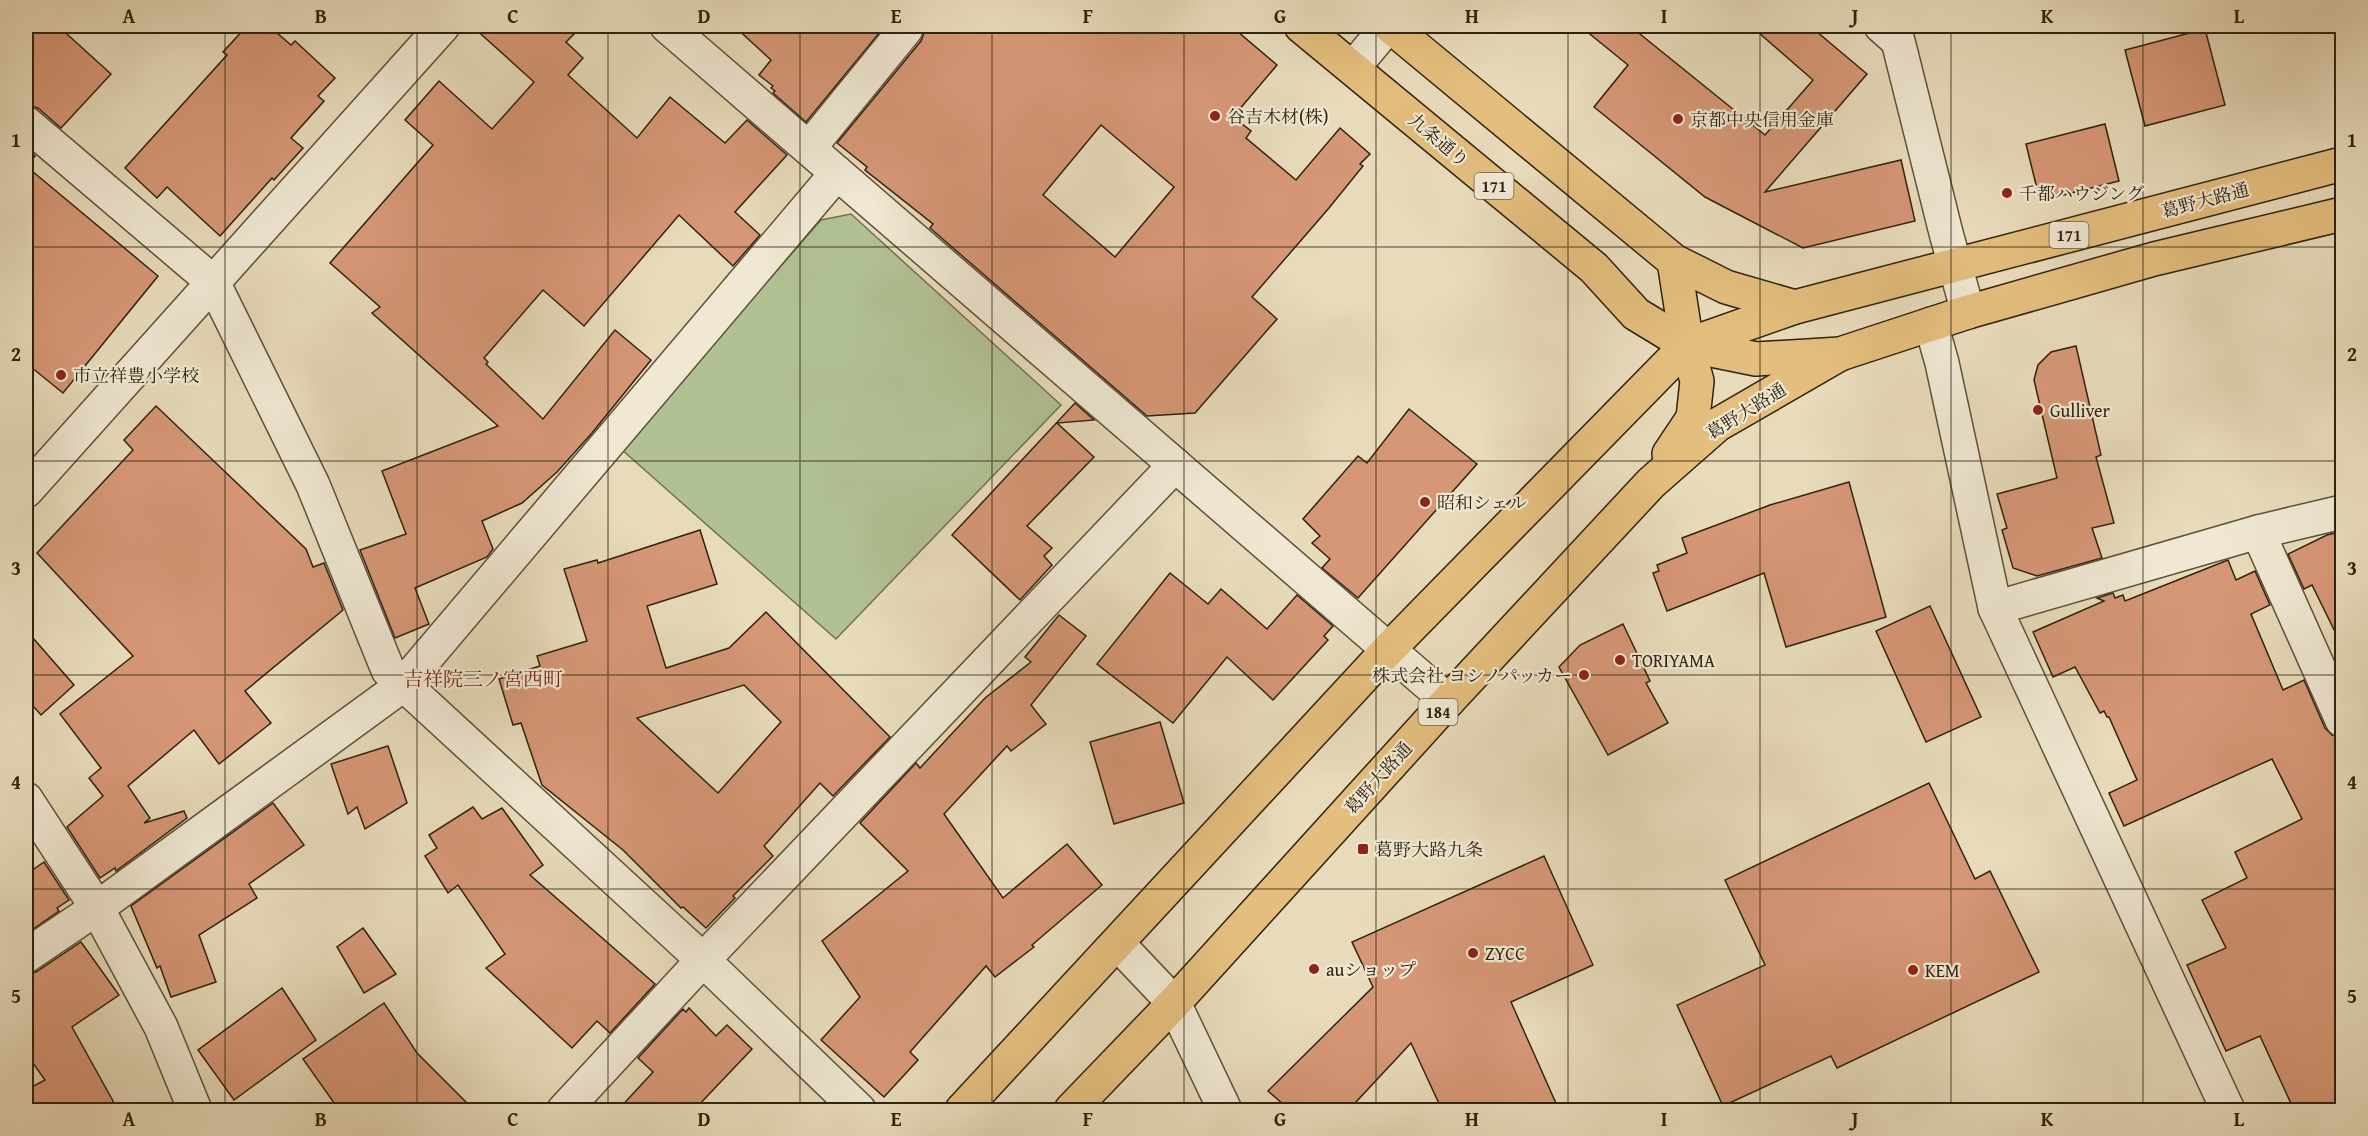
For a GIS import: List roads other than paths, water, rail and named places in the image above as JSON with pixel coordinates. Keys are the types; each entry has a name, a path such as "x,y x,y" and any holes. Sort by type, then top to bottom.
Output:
{"main road":[{"name":"九条通り","path":"1301,26 1594,268 1636,314 1687,345"},
{"path":"1389,26 1674,261 1726,287 1796,307"},
{"name":"葛野大路通","path":"962,1110 1388,650 1687,345 1796,307 2343,164"},
{"name":"葛野大路通","path":"1071,1110 1174,1003 1448,701 1651,483 1717,425 1840,354 1968,312 2154,259 2343,214"},
{"path":"1651,483 1693,418 1697,381 1687,345 1674,261"},
{"name":"葛野大路通","path":"1687,345 1756,359 1840,354"}],"street":[{"path":"26,491 443,26"},
{"path":"667,26 1448,701"},
{"path":"1353,68 1389,26"},
{"path":"1881,26 1898,41 1968,312"},
{"path":"809,148 906,29"},
{"path":"26,123 213,282 313,484 388,670 703,960 859,1110"},
{"path":"26,956 97,909 403,685 837,172"},
{"path":"1931,324 1942,363 1995,608 2228,1110"},
{"path":"564,1110 703,960 1175,465"},
{"path":"1995,608 2258,532 2343,512"},
{"path":"2258,532 2343,720"},
{"path":"26,799 97,909 161,1027 195,1110"},
{"path":"1118,944 1174,1003 1225,1110"}],"place":[{"name":"谷吉木材(株)","path":"1215,116"},
{"name":"京都中央信用金庫","path":"1678,119"},
{"name":"千都ハウジング","path":"2007,193"},
{"name":"市立祥豊小学校","path":"61,375"},
{"name":"Gulliver","path":"2038,410"},
{"name":"昭和シェル","path":"1425,502"},
{"name":"TORIYAMA","path":"1620,660"},
{"name":"株式会社 ヨシノパッカー","path":"1584,675"},
{"name":"葛野大路九条","path":"1363,849"},
{"name":"ZYCC","path":"1473,953"},
{"name":"auショップ","path":"1314,969"},
{"name":"KEM","path":"1913,970"}],"district":[{"name":"吉祥院三ノ宮西町","path":"483,678"}]}
